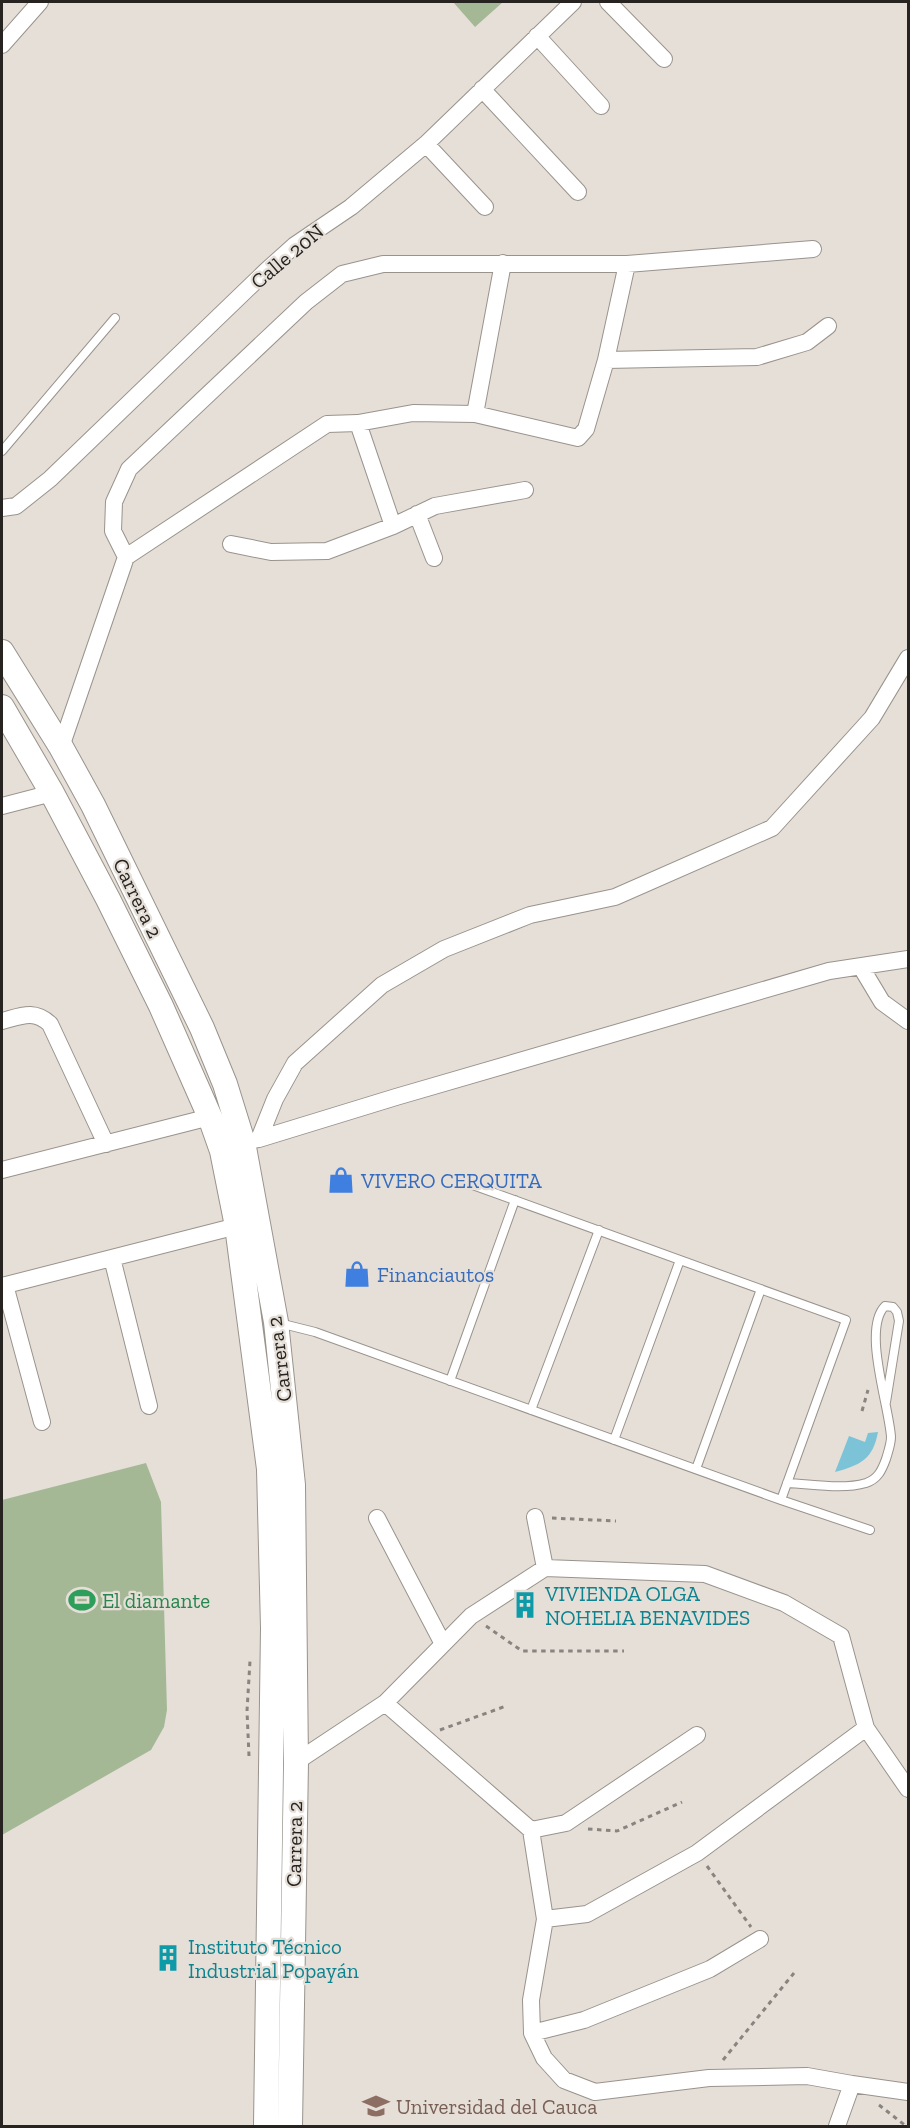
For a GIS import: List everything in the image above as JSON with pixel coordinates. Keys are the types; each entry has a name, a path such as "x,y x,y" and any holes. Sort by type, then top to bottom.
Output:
{"main road":[{"name":"Carrera 2","path":"2,652 61,747 93,805 202,1028 251,1140 276,1322 293,1485 296,1762 290,2127"},
{"name":"Carrera 2","path":"2,707 52,794 156,995 210,1117 222,1151 237,1226 269,1469 273,1628 266,2127"}],"street":[{"path":"2,45 40,2"},
{"name":"Calle 20N","path":"2,508 16,506 50,479 266,271 295,245 351,207 426,144 573,2"},
{"path":"608,2 664,59"},
{"path":"537,36 601,106"},
{"path":"482,89 578,192"},
{"path":"426,144 485,207"},
{"path":"126,557 113,531 114,502 129,469 315,295 342,274 383,264 627,264 813,249"},
{"path":"475,414 503,263"},
{"path":"61,747 126,557 327,424 358,423 413,413 475,414 578,438 586,429 606,360 627,264"},
{"path":"606,360 757,357 807,342 828,326"},
{"path":"358,423 393,526"},
{"path":"231,544 271,552 327,551 393,526 435,506 525,490"},
{"path":"417,514 434,558"},
{"path":"251,1140 295,1063 382,986 444,949 530,915 615,897 772,828 872,718 909,658"},
{"path":"2,806 52,794"},
{"path":"251,1140 829,971 909,959"},
{"path":"861,966 882,1002 909,1021"},
{"path":"2,1022 27,1014 41,1016 50,1024 106,1144"},
{"path":"2,1170 210,1117"},
{"path":"42,1422 3,1285 237,1226"},
{"path":"112,1258 149,1406"},
{"path":"535,1516 545,1568"},
{"path":"377,1518 443,1644"},
{"path":"296,1762 385,1703 471,1616 545,1568 705,1574 784,1603 841,1636 866,1728 909,1789"},
{"path":"385,1703 531,1830 545,1918 531,2000 532,2033 544,2058 564,2080 595,2092 709,2078 807,2076 909,2092"},
{"path":"545,1918 587,1914 697,1853 866,1728"},
{"path":"531,1830 566,1823 697,1735"},
{"path":"532,2033 584,2020 710,1969 760,1939"},
{"path":"837,2127 852,2084"}],"lane":[{"path":"2,450 115,318"},
{"path":"467,1183 846,1320 781,1500"},
{"path":"450,1381 515,1200"},
{"path":"531,1410 599,1230"},
{"path":"614,1440 680,1260"},
{"path":"696,1469 761,1289"},
{"path":"787,1482 844,1485 865,1483 878,1476 883,1468 891,1439 876,1343 879,1315 885,1306 893,1307 899,1321 886,1401"},
{"path":"276,1322 315,1332 870,1530"}],"path":[{"path":"535,1516 616,1521"},
{"path":"471,1616 522,1651 624,1651"},
{"path":"249,1757 250,1658"},
{"path":"424,1736 506,1706"},
{"path":"566,1823 585,1829 616,1831 682,1802"},
{"path":"697,1853 760,1939"},
{"path":"709,2078 794,1973"}],"green space":[{"path":"453,2 503,2 475,27"},
{"name":"El diamante","path":"146,1463 161,1502 167,1710 164,1727 151,1750 2,1835 2,1500"}],"water":[{"path":"878,1432 869,1455 852,1467 835,1472 849,1436 865,1442 868,1433"}],"place":[{"name":"VIVERO CERQUITA","path":"341,1180"},
{"name":"Financiautos","path":"357,1274"},
{"name":"El diamante","path":"82,1600"},
{"name":"VIVIENDA OLGA NOHELIA BENAVIDES","path":"525,1605"},
{"name":"Instituto Técnico Industrial Popayán","path":"168,1958"},
{"name":"Universidad del Cauca","path":"376,2106"}]}
